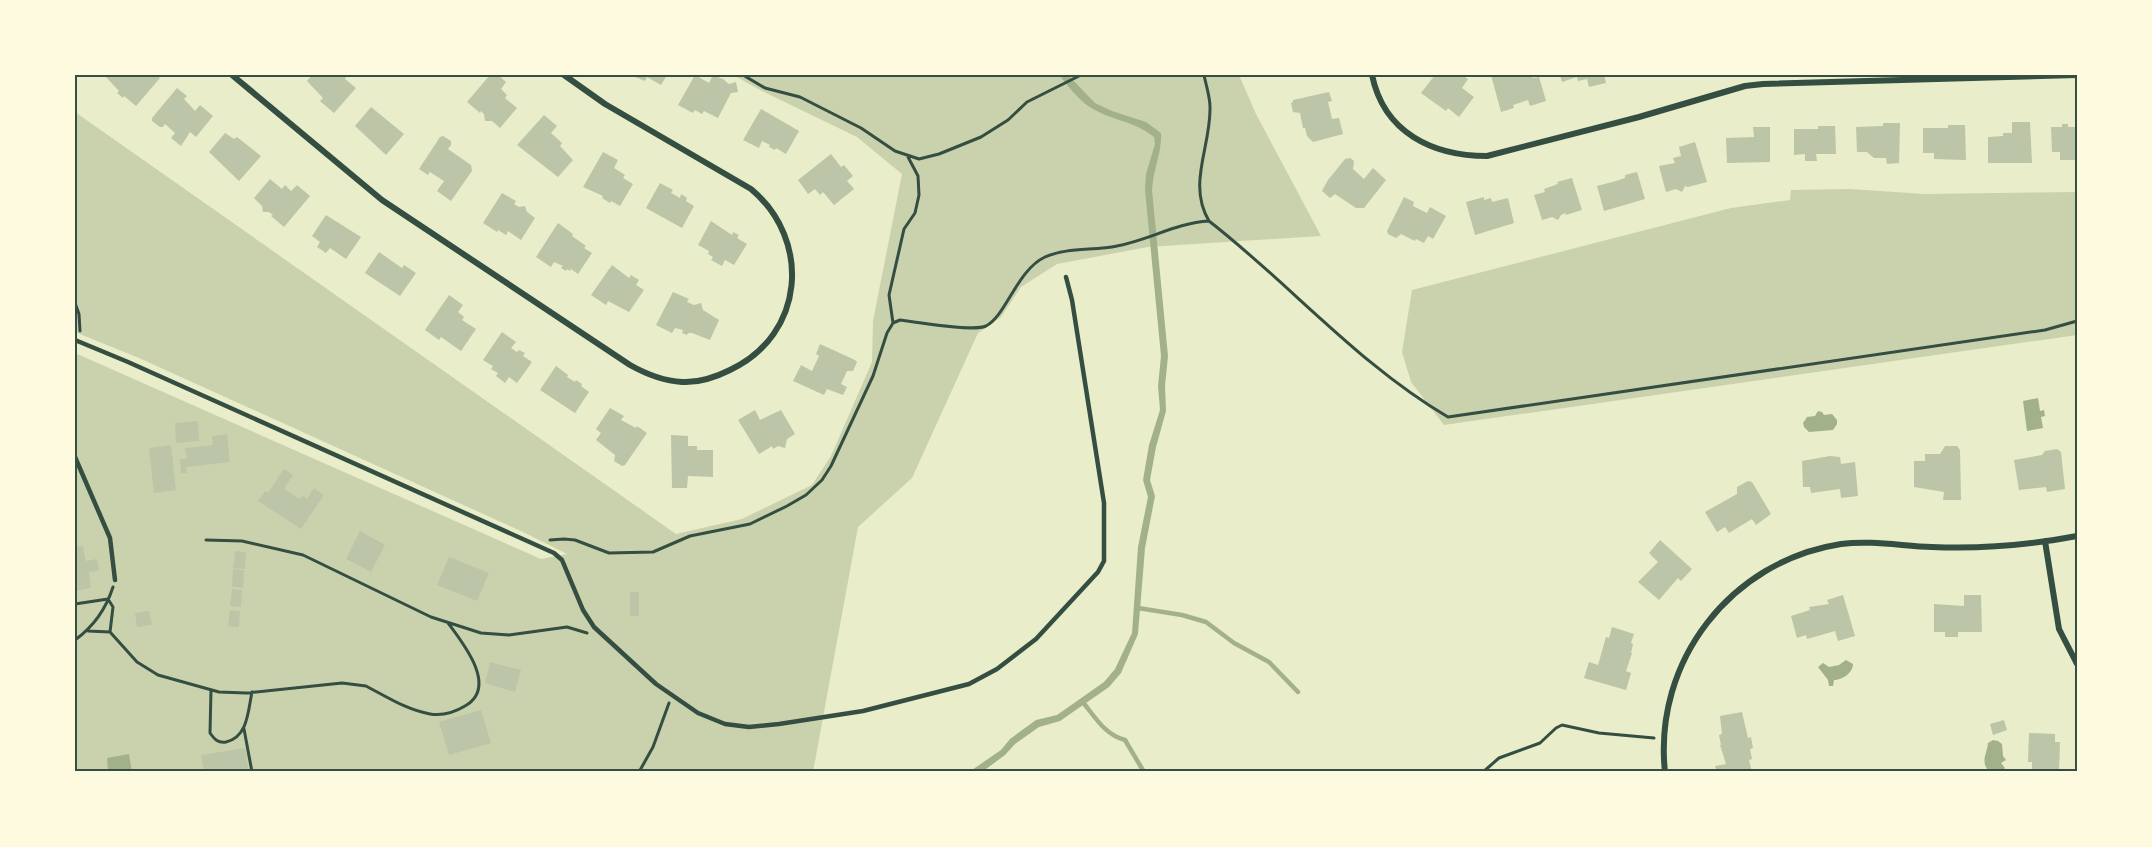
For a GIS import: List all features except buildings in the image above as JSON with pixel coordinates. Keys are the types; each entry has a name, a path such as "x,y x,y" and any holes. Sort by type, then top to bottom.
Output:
{"street":[{"path":"232,75 382,200 630,365 668,380 684,382 699,381 720,375 741,365 759,352 769,341 788,303 793,274 792,259 782,226 771,208 751,189 605,104 564,75"},
{"path":"1372,75 1384,106 1406,132 1423,144 1467,156 1487,156 1639,117 1745,86 2077,75"},
{"path":"1665,772 1664,739 1667,710 1680,667 1698,633 1735,595 1751,582 1783,563 1827,547 1851,543 1956,547 2045,541 2077,536"},
{"path":"2045,541 2059,629 2077,664"}],"lane":[{"path":"77,341 536,544 562,560 583,610 600,633 672,695 698,713 725,724 749,727 862,711 969,684 997,669 1036,639 1098,573 1104,561 1104,503 1072,300 1066,277"},
{"path":"75,457 110,538 115,580"}],"path":[{"path":"743,75 765,87 800,97 861,128 895,151 919,159 939,154 981,137 1008,120 1027,102 1081,75"},
{"path":"1204,75 1210,107 1199,196 1209,221 1366,357 1421,402 1448,417 2045,330 2077,321"},
{"path":"893,323 889,296 904,229 915,213 919,195 918,176 907,155"},
{"path":"536,544 564,539 575,540 609,553 653,552 690,536 750,524 806,495 822,480 831,466 873,376 887,333 893,323 900,320 955,327 984,327 993,320 1020,280 1044,257 1061,252 1116,246 1191,222 1209,221"},
{"path":"75,303 80,327 77,341"},
{"path":"206,540 242,542 303,555 424,614 481,633 509,635 567,627 593,634 600,633"},
{"path":"75,640 87,631 100,615 115,580"},
{"path":"75,604 108,599"},
{"path":"108,599 113,608 110,632"},
{"path":"87,631 110,632 130,655 158,675 211,690 252,693 342,683 358,684 413,710 431,714 458,710 469,704 477,695 479,684 476,666 448,623"},
{"path":"211,690 210,733 222,743 239,736 244,729 252,693"},
{"path":"639,772 653,747 672,695"},
{"path":"1483,772 1499,758 1540,743 1556,728 1563,725 1599,733 1664,739"},
{"path":"244,729 252,772"}],"shaded area":[{"path":"733,75 1239,75 1256,114 1321,236 1148,247 1057,264 1021,287 1001,317 978,333 912,478 858,527 813,772 75,772 75,353 541,559 567,554 139,358 75,332 75,112 676,534 742,519 812,485 831,456 872,362 873,321 902,174 857,137"},
{"path":"1059,75 1068,75 1095,103 1146,122 1161,133 1152,190 1168,356 1165,386 1166,411 1150,480 1155,496 1145,548 1138,634 1121,673 1109,687 1060,721 1039,727 982,772 969,772 1001,750 1010,739 1036,720 1057,715 1104,682 1115,669 1132,633 1138,547 1148,497 1143,480 1149,445 1160,410 1158,386 1161,356 1145,190 1146,174 1155,144 1154,137 1146,132 1088,106"},
{"path":"1850,189 1925,194 2077,192 2077,335 1444,425 1411,382 1402,352 1412,290 1731,208 1790,200 1791,190"},
{"path":"2038,398 2040,411 2044,410 2045,416 2041,417 2043,428 2027,431 2023,401"},
{"path":"1818,411 1824,415 1832,414 1837,420 1833,430 1809,432 1804,427 1803,423 1807,417 1815,416"},
{"path":"1846,660 1853,664 1853,667 1844,677 1834,680 1833,686 1829,686 1828,680 1818,667 1823,663 1829,667 1839,665"},
{"path":"1993,740 2002,744 2003,756 2006,760 2001,763 2005,768 2002,772 1989,771 1986,768 1988,743"},
{"path":"129,754 132,772 108,772 107,758"}],"waterway":[{"path":"1138,608 1182,615 1206,622 1234,643 1269,662 1298,692"},
{"path":"1082,701 1106,730 1125,740 1144,772"}]}
